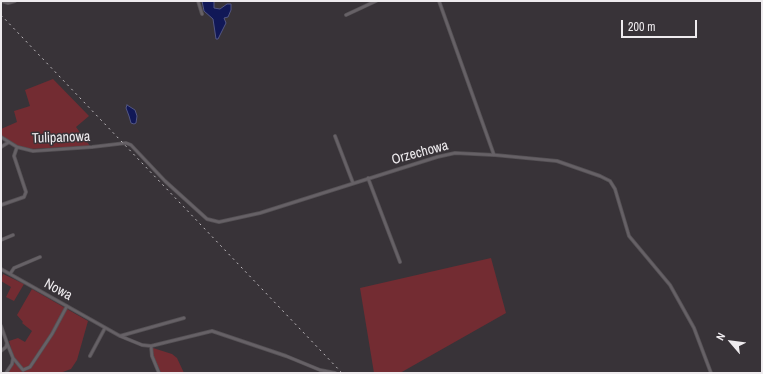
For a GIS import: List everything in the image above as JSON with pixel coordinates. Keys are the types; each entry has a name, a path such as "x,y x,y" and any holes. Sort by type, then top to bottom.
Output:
{"street":[{"path":"2,1 8,3 15,1"},
{"path":"198,1 202,14"},
{"path":"346,15 376,1"},
{"path":"439,1 494,155"},
{"path":"335,136 353,183"},
{"name":"Tulipanowa","path":"1,137 17,147 27,150 50,151 126,142 131,145 206,219 219,222"},
{"path":"1,147 9,142"},
{"path":"1,205 24,197 26,192 14,156 17,147"},
{"name":"Orzechowa","path":"219,222 260,213 368,178 455,153 557,161 610,181 615,188 629,236 659,270 674,291 694,328 711,373"},
{"path":"368,178 400,262"},
{"path":"1,240 14,235"},
{"path":"10,274 14,268 40,257"},
{"name":"Nowa","path":"1,270 120,336 151,346"},
{"path":"1,326 13,358 23,370 30,367 52,334 67,306"},
{"path":"120,336 184,318"},
{"path":"90,356 105,328"},
{"path":"159,373 152,356 151,346 212,331 286,356 320,370 335,373"},
{"path":"1,350 6,347 7,343"},
{"path":"6,373 12,364 13,358"}],"shaded area":[{"path":"202,1 214,1 214,8 220,9 227,4 231,4 231,10 228,17 224,18 226,23 218,39 216,39 213,19 204,11"},
{"path":"53,79 89,116 76,127 90,146 29,149 16,146 1,135 1,129 17,122 14,111 30,106 25,90"},
{"path":"127,105 135,110 137,116 136,123 134,124 131,123 126,108"},
{"path":"491,258 506,313 400,373 374,373 360,288"},
{"path":"3,274 24,284 14,301 6,297 11,287 1,281"},
{"path":"32,289 88,321 77,360 71,369 60,373 8,373 15,362 9,341 18,338 25,342 32,331 22,323 23,322 17,315"},
{"path":"153,348 172,354 177,358 184,373 161,373 153,355"}],"railway":[{"path":"1,15 342,373"}]}
